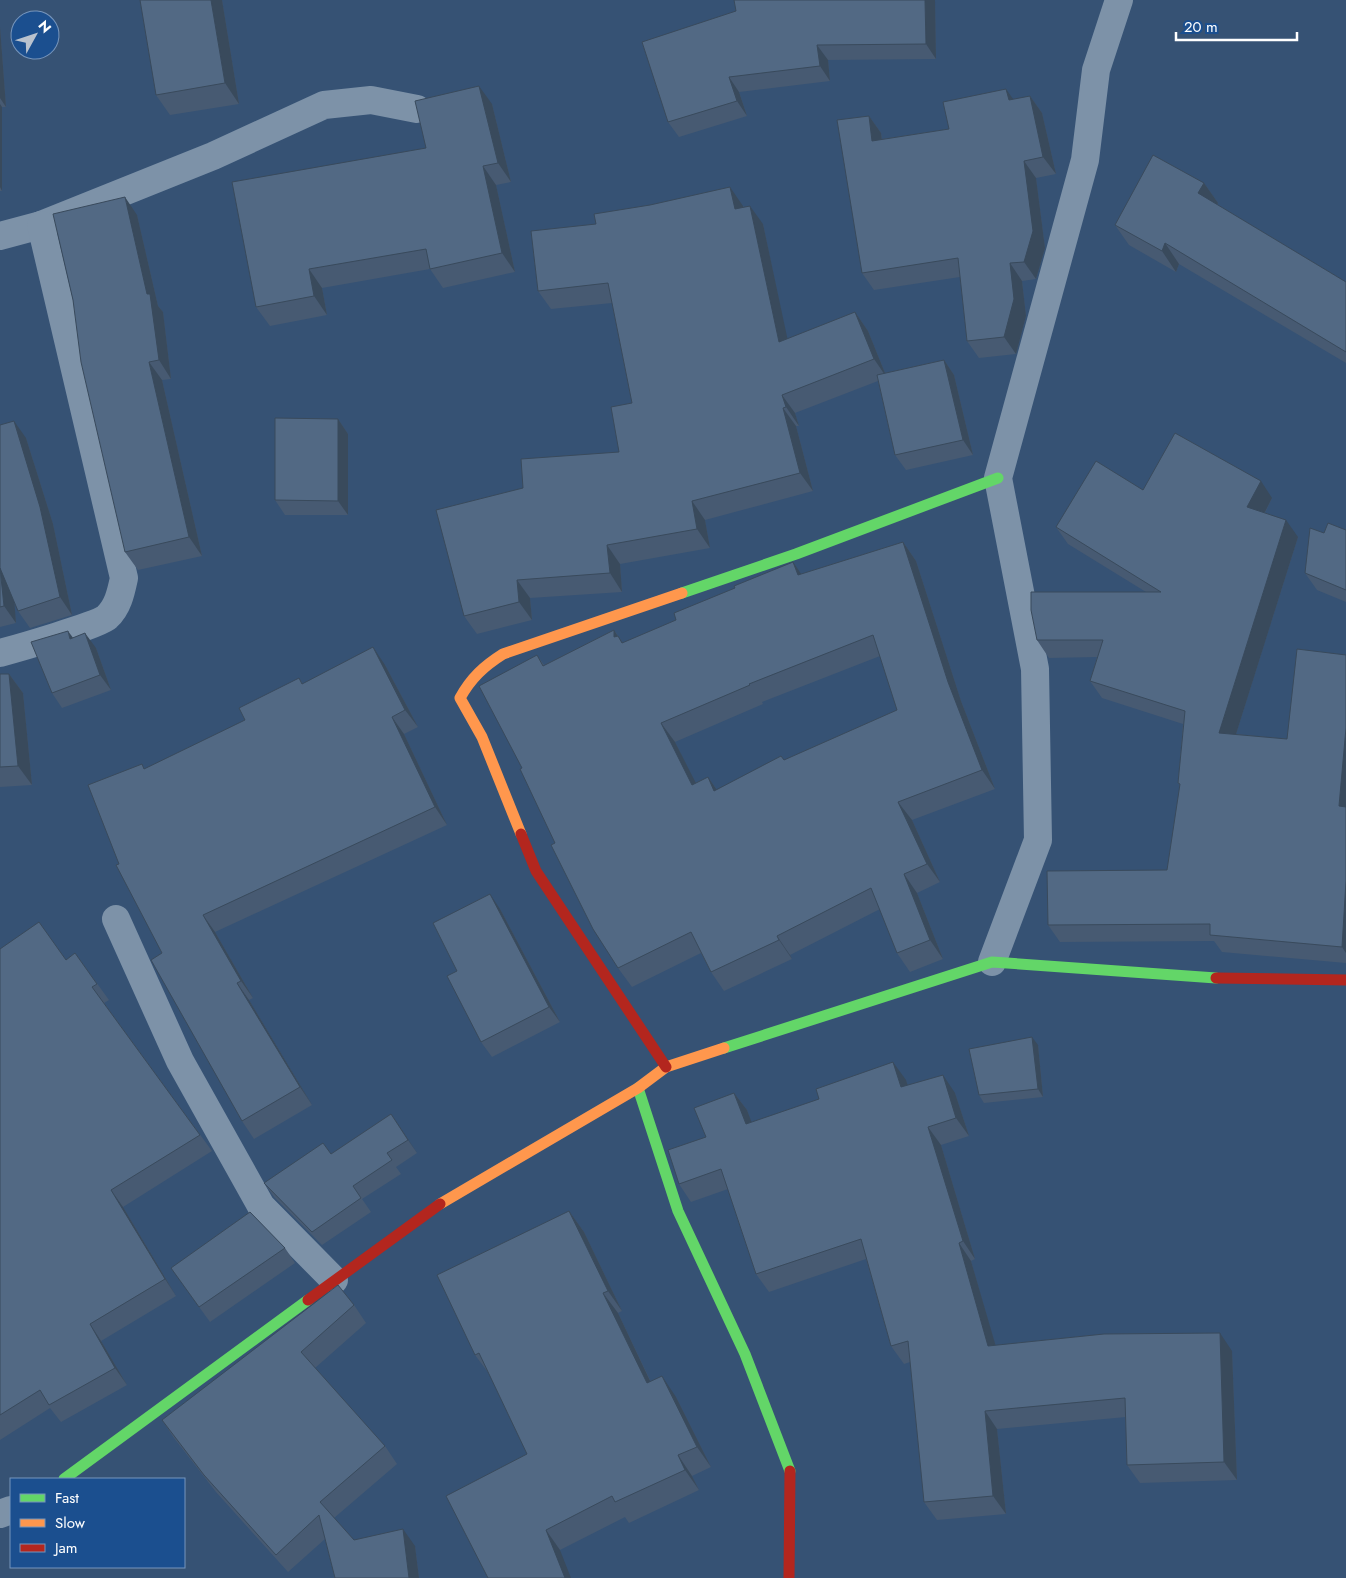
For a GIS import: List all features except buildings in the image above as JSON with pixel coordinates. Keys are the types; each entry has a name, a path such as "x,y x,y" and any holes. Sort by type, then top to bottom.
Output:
{"street":[{"path":"992,962 1038,840 1035,669 998,478 1085,160 1096,70 1119,0"},
{"path":"0,236 41,225 212,156 324,105 371,100 417,108"},
{"path":"0,652 18,649 106,618 120,599 124,578 41,225"},
{"path":"666,1067 536,871 482,738 460,698 469,681 481,668 503,654 796,554 998,478"},
{"path":"116,919 180,1061 261,1206 334,1280"},
{"path":"65,1478 427,1212 638,1088 666,1067 992,962 1224,979 1346,980"},
{"path":"638,1088 678,1211 745,1354 791,1474 789,1578"}],"traffic: fast":[{"path":"682,593 796,554 998,478"},
{"path":"724,1048 992,962 1216,978"},
{"path":"638,1088 678,1211 745,1354 790,1471"},
{"path":"65,1478 308,1300"}],"traffic: slow":[{"path":"521,834 482,737 460,698 464,691 478,673 503,654 682,593"},
{"path":"440,1204 638,1088 666,1067 724,1048"}],"traffic: jam":[{"path":"521,834 536,871 666,1067"},
{"path":"1216,978 1346,980"},
{"path":"308,1300 440,1204"},
{"path":"789,1578 790,1471"}]}
